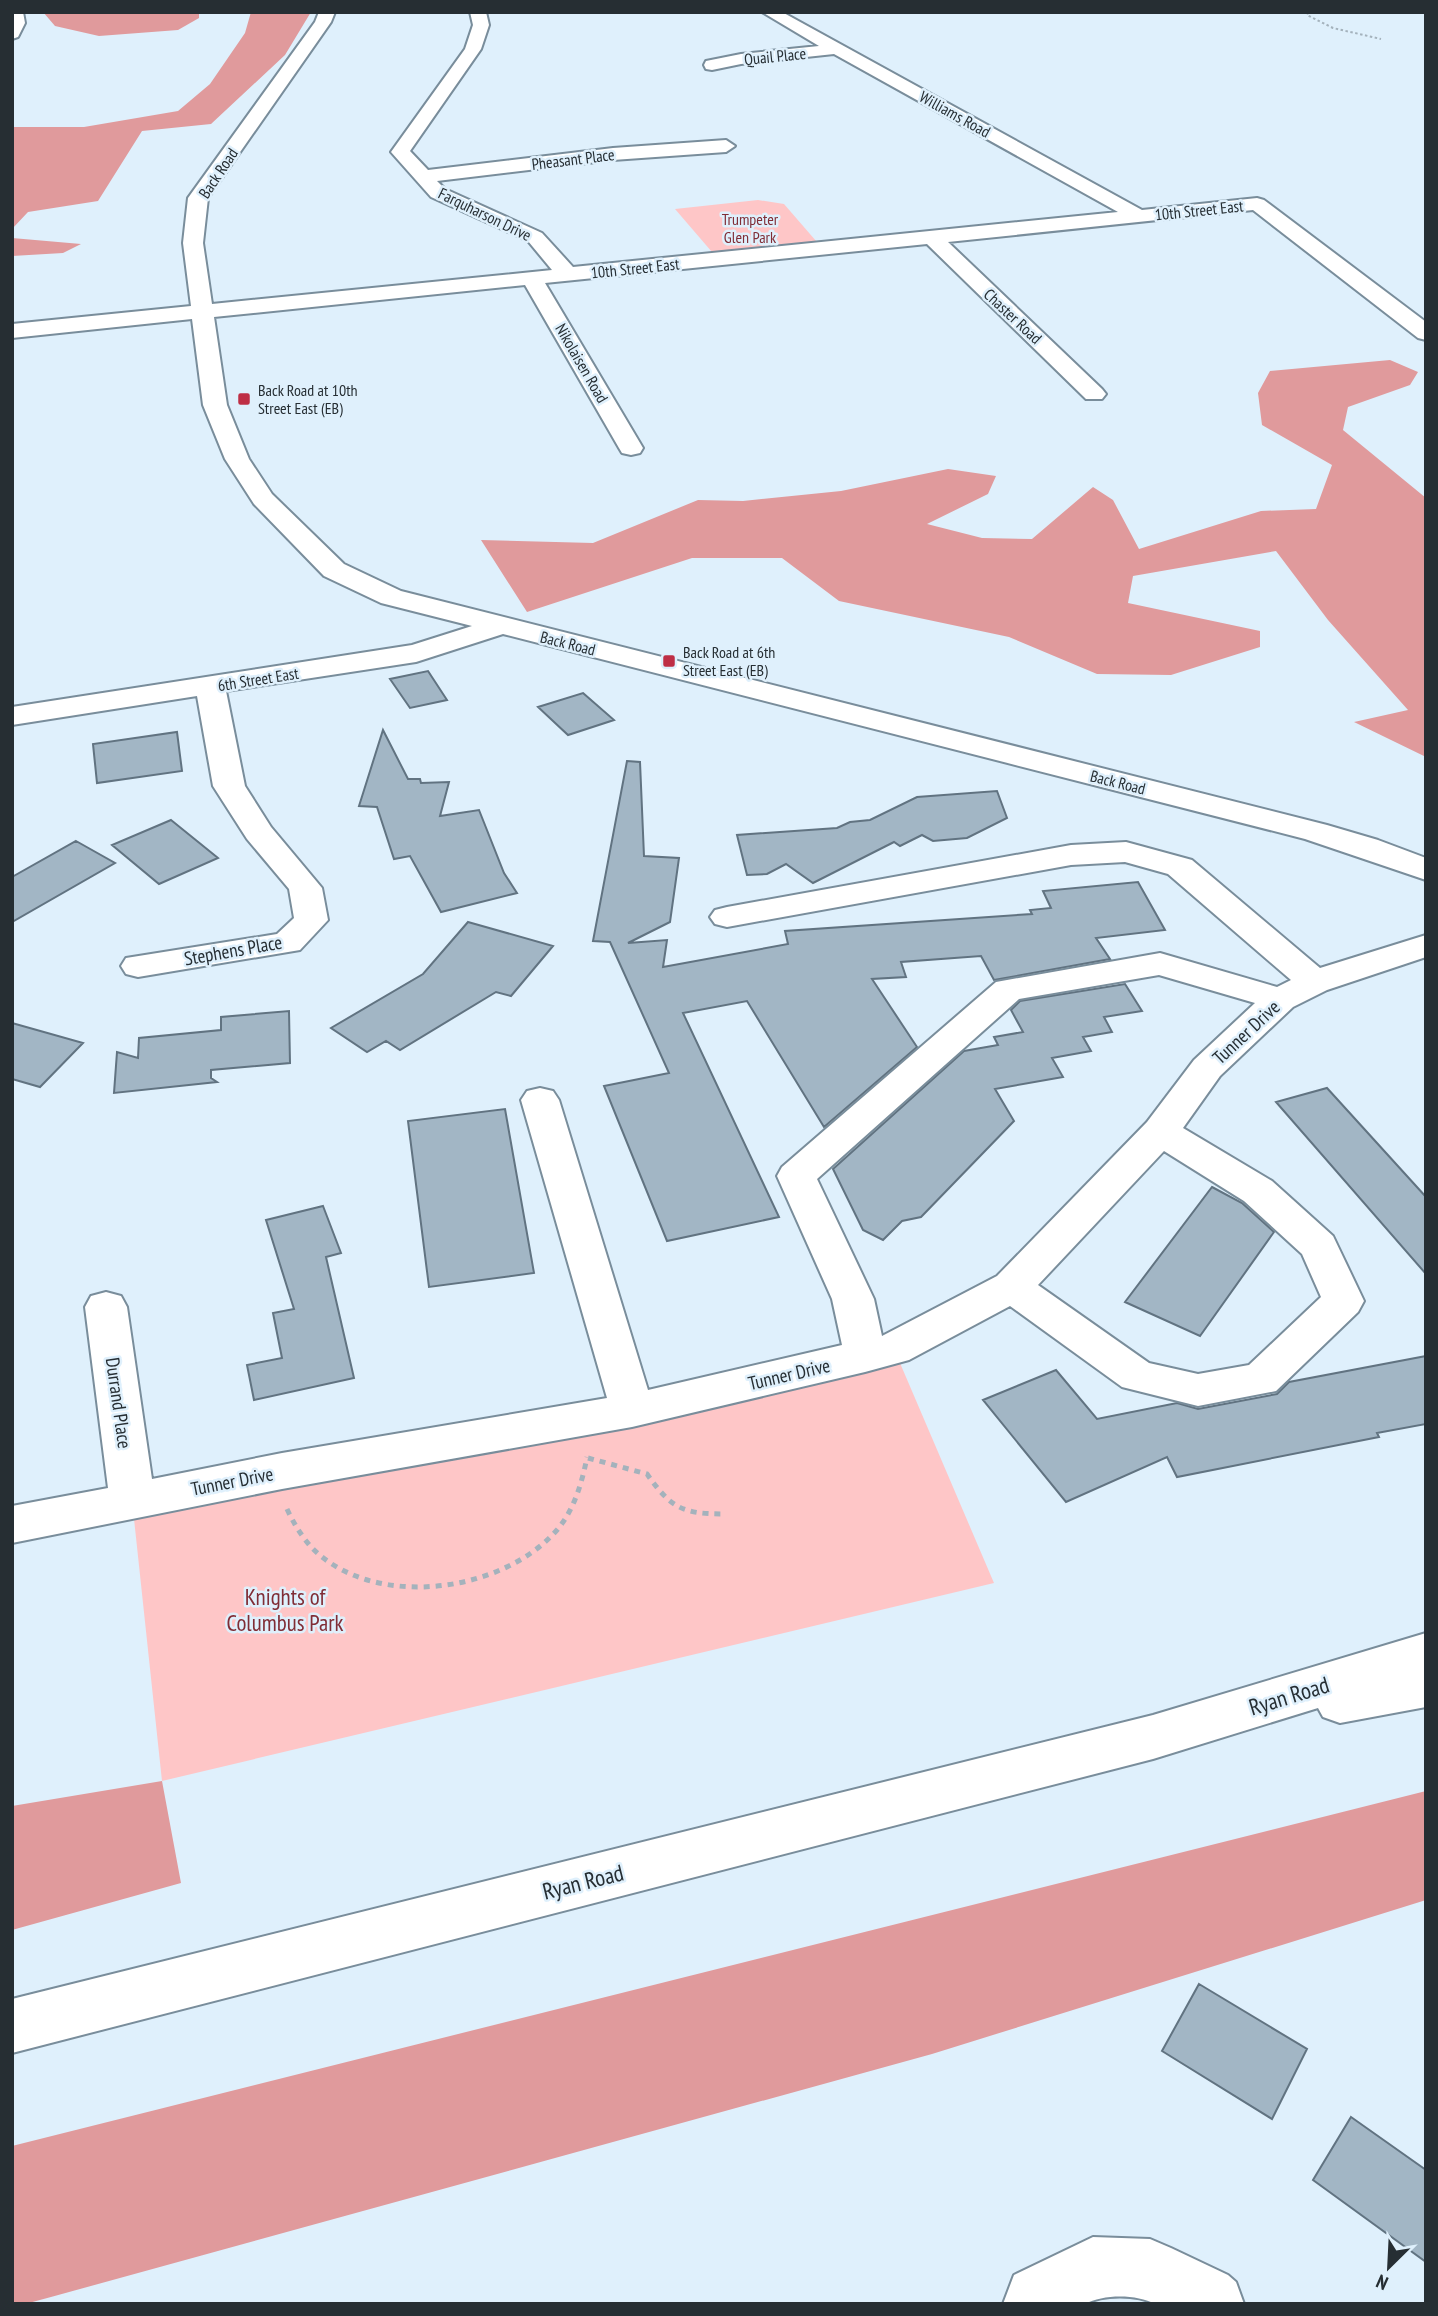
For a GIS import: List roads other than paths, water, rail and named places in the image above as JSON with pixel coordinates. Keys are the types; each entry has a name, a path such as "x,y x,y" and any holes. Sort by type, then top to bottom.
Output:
{"street":[{"path":"12,34 17,23 15,12"},
{"name":"Back Road","path":"327,12 323,22 198,198 193,243 215,405 237,459 263,499 334,570 391,597 1316,832 1426,870"},
{"name":"Farquharson Drive","path":"478,12 481,24 473,49 400,152 438,193 535,237 568,275"},
{"name":"Williams Road","path":"771,12 1139,216"},
{"name":"Quail Place","path":"712,65 741,59 839,49"},
{"name":"Pheasant Place","path":"421,177 613,154 726,146"},
{"name":"10th Street East","path":"12,331 1257,204 1426,332"},
{"name":"Chaster Road","path":"932,237 970,278 993,295 1094,394"},
{"name":"Nikolaisen Road","path":"532,279 631,448"},
{"name":"6th Street East","path":"12,716 415,653 500,626"},
{"name":"Stephens Place","path":"138,966 288,943 311,920 305,888 258,832 229,786 210,687"},
{"path":"727,918 1071,855 1126,852 1180,867 1314,982"},
{"name":"Tunner Drive","path":"12,1525 132,1500 583,1438 632,1410 894,1349 1012,1287 1160,1131 1207,1068 1280,999 1314,982 1426,945"},
{"path":"865,1356 853,1299 796,1176 1008,990 1160,964 1280,999"},
{"path":"540,1100 632,1410"},
{"path":"1012,1287 1137,1376 1198,1390 1261,1379 1343,1301 1319,1246 1258,1191 1160,1131"},
{"name":"Durrand Place","path":"106,1307 132,1500"},
{"name":"Ryan Road","path":"12,2026 1153,1737 1426,1654"},
{"name":"Ryan Road","path":"1153,1737 1426,1686"},
{"path":"1033,2304 1036,2297 1093,2267 1150,2269 1206,2297 1214,2304"}],"place":[{"name":"Back Road at 10th Street East (EB)","path":"244,399"},
{"name":"Back Road at 6th Street East (EB)","path":"669,661"}],"park label":[{"name":"Trumpeter Glen Park","path":"750,228"},
{"name":"Knights of Columbus Park","path":"285,1610"}]}
